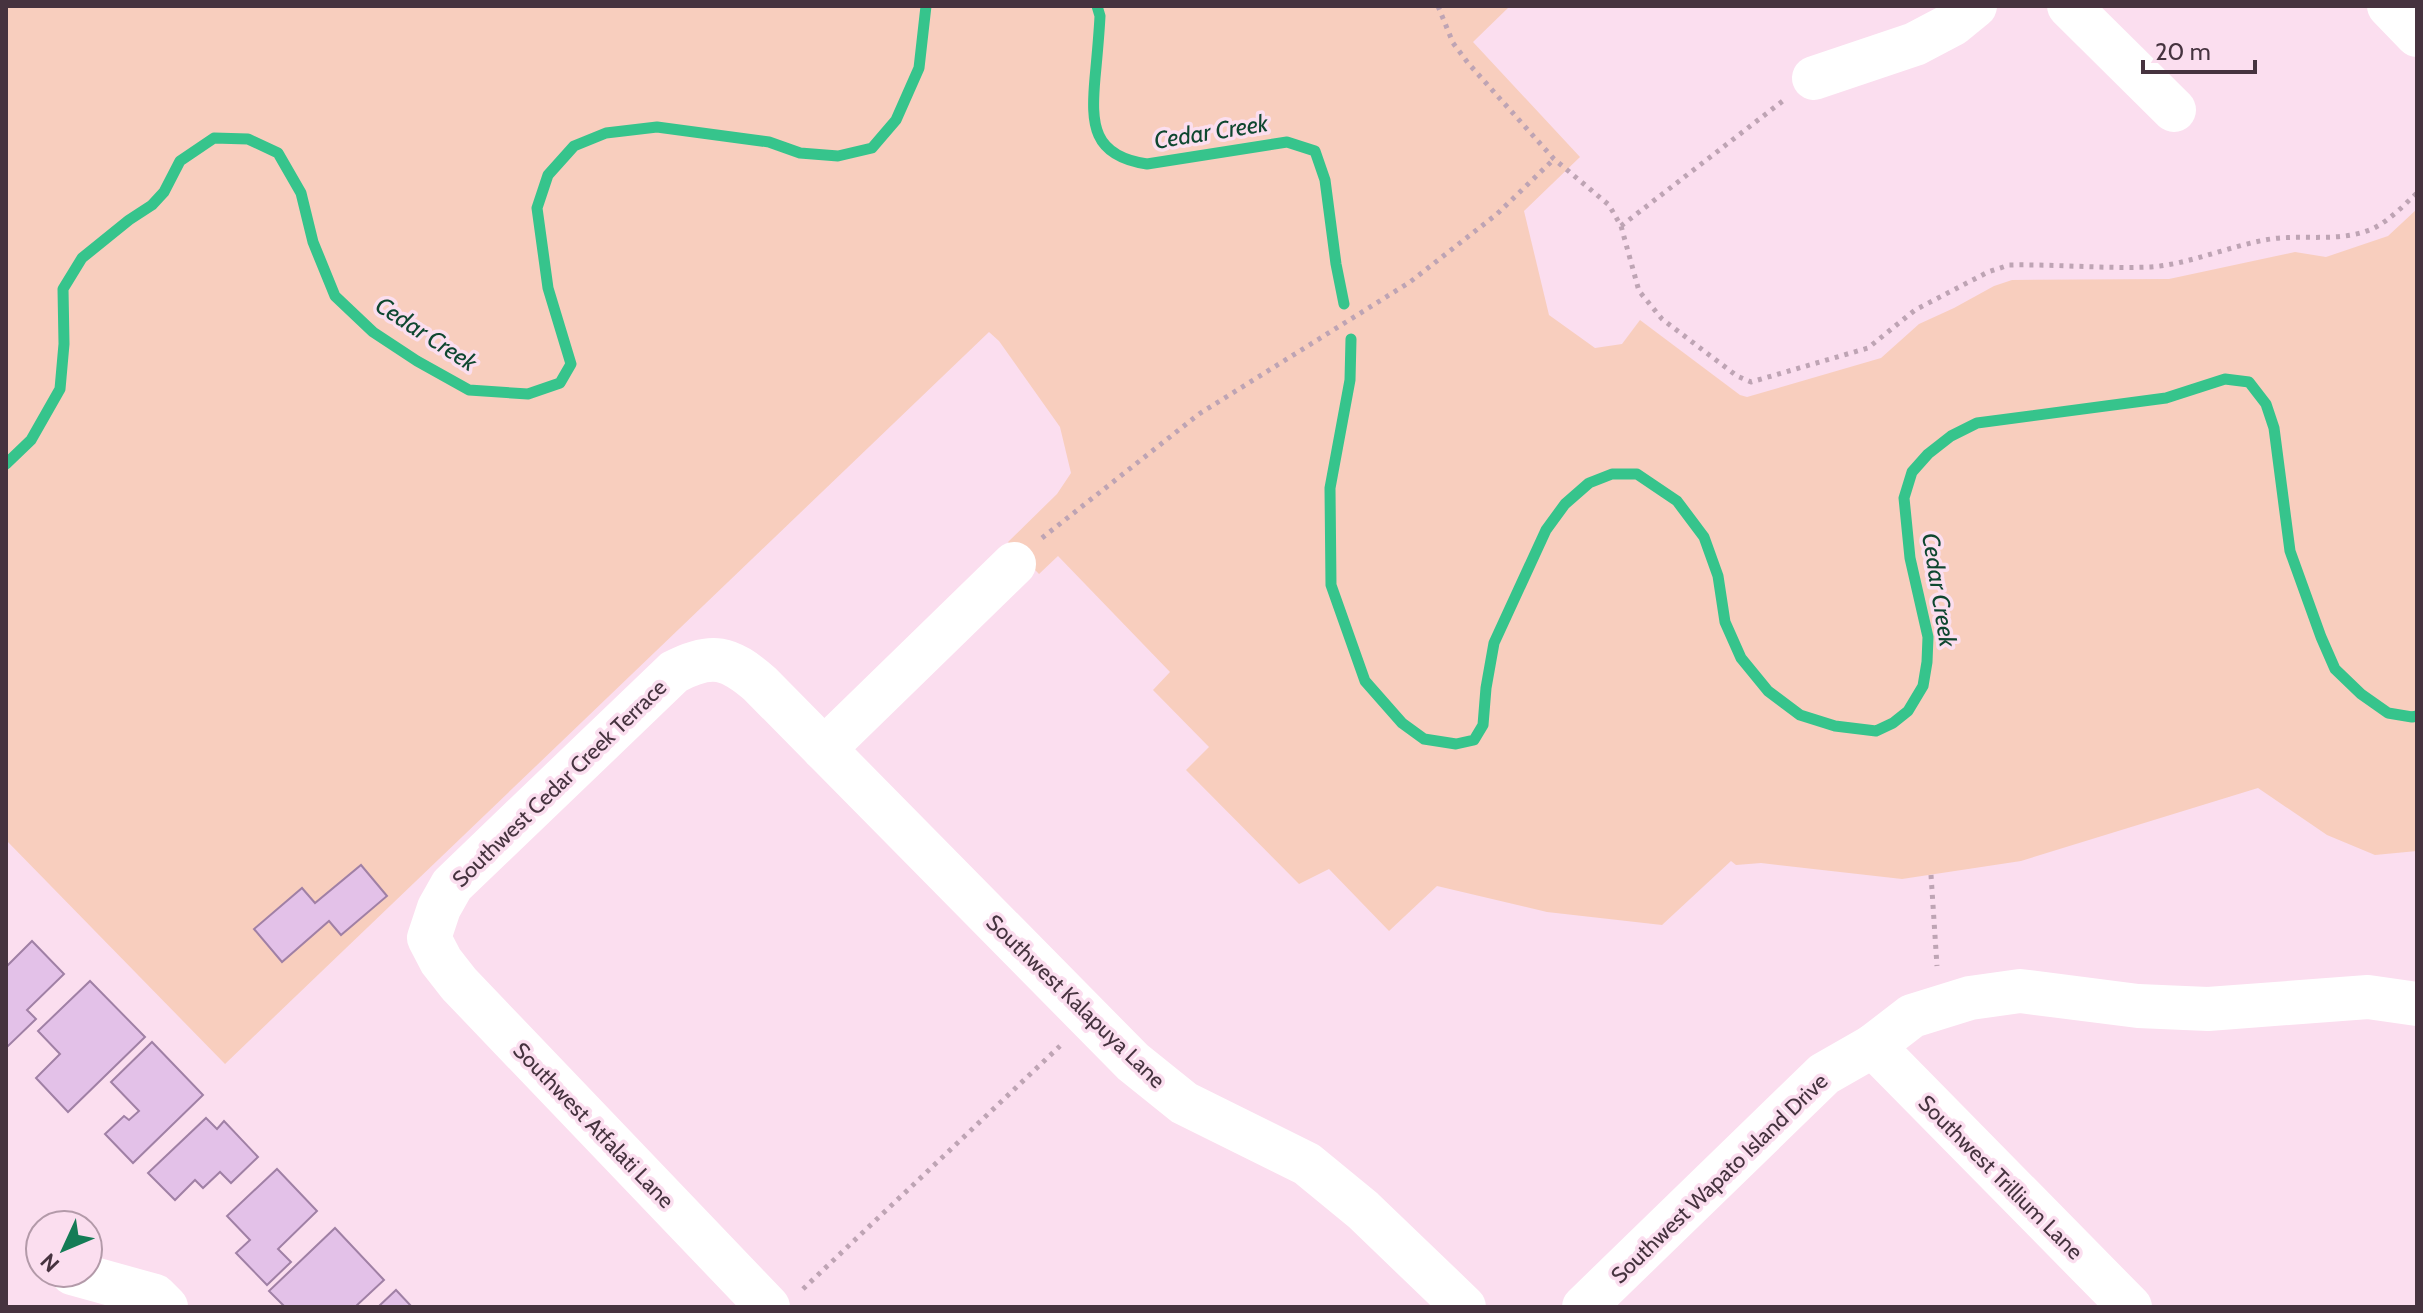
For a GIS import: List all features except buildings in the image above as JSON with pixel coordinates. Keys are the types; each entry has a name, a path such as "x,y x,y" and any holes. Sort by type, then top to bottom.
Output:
{"street":[{"path":"1814,78 1915,44 1953,24 1975,6"},
{"path":"2069,6 2174,110"},
{"path":"2389,6 2417,35"},
{"path":"824,749 1014,564"},
{"name":"Southwest Kalapuya Lane","path":"716,659 741,667 760,684 1133,1062 1184,1103 1307,1164 1363,1210 1464,1307"},
{"name":"Southwest Cedar Creek Terrace","path":"429,938 439,908 452,885 674,672 693,661 716,659"},
{"name":"Southwest Atfalati Lane","path":"429,938 441,961 459,984 782,1302"},
{"name":"Southwest Wapato Island Drive","path":"1584,1307 1824,1074 1873,1046 1912,1016 1970,998 2020,991 2138,1006 2208,1009 2368,997 2417,1004"},
{"name":"Southwest Trillium Lane","path":"1873,1046 2130,1307"},
{"path":"104,1282 155,1296 166,1307"}],"path":[{"path":"1438,6 1453,43 1554,159 1609,205 1621,226 1639,291 1662,319 1737,376 1751,382 1868,348 1915,310 1988,272 2009,265 2153,267 2265,240 2350,235 2374,228 2417,193"},
{"path":"1621,226 1814,78"},
{"path":"1014,564 1036,543 1199,414 1410,282 1497,214 1554,159"},
{"path":"1931,875 1940,1007"},
{"path":"782,1302 1090,1018"}],"shaded area":[{"path":"6,6 1510,6 1473,42 1580,157 1524,211 1549,315 1595,348 1622,344 1640,320 1740,395 1747,397 1881,358 1919,324 2012,280 2169,279 2295,252 2326,257 2388,236 2417,209 2417,851 2375,855 2327,835 2258,788 2021,861 1902,879 1761,863 1736,865 1731,861 1662,925 1547,912 1437,886 1389,931 1329,869 1299,884 1186,770 1209,747 1153,690 1170,672 1058,556 1039,574 1008,542 1057,494 1071,473 1060,427 999,341 989,332 225,1064 6,840"}],"waterway":[{"name":"Cedar Creek","path":"6,464 31,440 60,389 64,344 63,289 82,258 152,205 164,192 180,161 214,138 248,139 278,153 301,193 313,242 335,296 373,332 469,390 528,394 560,383 571,364 548,288 537,208 548,175 574,146 606,133 657,127 769,142 800,153 838,156 872,148 896,120 919,68 926,6"},
{"name":"Cedar Creek","path":"1097,6 1100,16 1094,110 1095,123 1105,145 1115,154 1147,164 1287,142 1315,151 1325,180 1344,304"},
{"name":"Cedar Creek","path":"1351,339 1350,380 1330,488 1331,585 1365,681 1402,723 1424,739 1456,744 1474,740 1483,725 1494,643 1546,530 1565,504 1589,483 1612,474 1637,474 1677,501 1704,537 1718,576 1725,622 1741,658 1768,691 1800,715 1835,726 1876,731 1908,711 1923,686 1928,637 1910,558 1904,498 1912,472 1928,454 1951,436 1977,423 2166,398 2225,379 2249,382 2266,404 2274,428 2290,551 2335,669 2361,694 2388,713 2417,716"}]}
